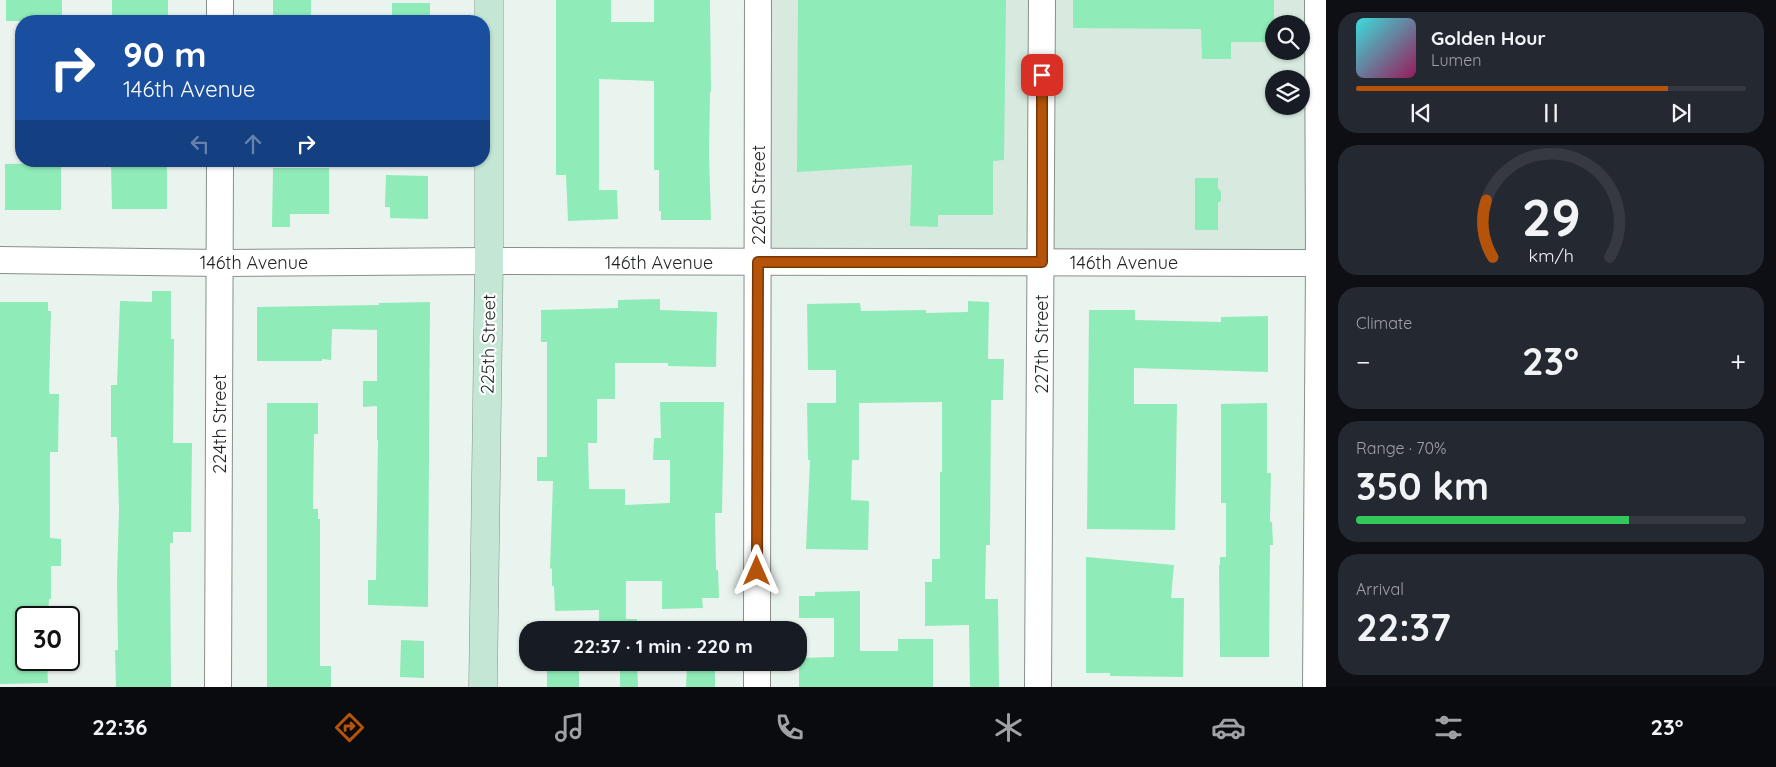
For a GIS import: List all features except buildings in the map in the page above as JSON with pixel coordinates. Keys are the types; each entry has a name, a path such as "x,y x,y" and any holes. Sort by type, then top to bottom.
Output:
{"street":[{"path":"220,0 220,15"},
{"name":"225th Street","path":"489,0 489,15"},
{"name":"226th Street","path":"757,621 758,0"},
{"name":"227th Street","path":"1038,687 1042,262 1042,0"},
{"path":"1316,687 1319,263 1318,0"},
{"name":"224th Street","path":"218,687 220,167"},
{"name":"225th Street","path":"484,687 489,167"},
{"name":"146th Avenue","path":"0,260 220,263 489,261 1319,263"},
{"path":"757,671 757,687"}],"shaded area":[{"path":"771,0 1305,0 1305,15 1265,15 1265,60 1305,60 1305,70 1265,70 1265,115 1305,115 1306,250 770,250"}],"route":[{"path":"757,571 758,262 1042,262 1042,75"}]}
